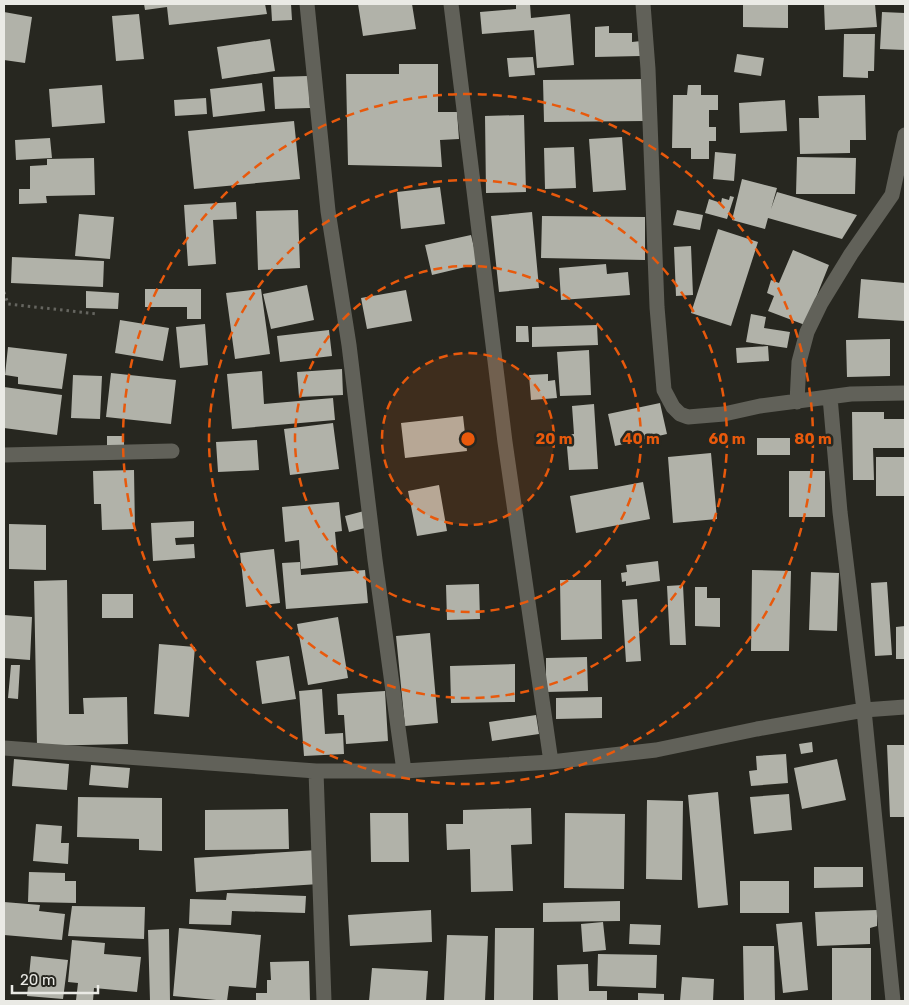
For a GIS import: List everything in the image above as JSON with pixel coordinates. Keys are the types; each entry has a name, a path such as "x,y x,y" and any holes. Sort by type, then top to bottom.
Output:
{"street":[{"path":"307,4 328,211 349,345 375,560 404,771"},
{"path":"451,4 505,442 550,762"},
{"path":"643,4 648,69 657,307 664,390 673,407 680,414 688,417 724,414 760,406 851,394 905,393"},
{"path":"797,402 799,362 807,332 820,303 892,196 905,134"},
{"path":"830,397 840,512 864,710 893,1001"},
{"path":"4,455 172,451"},
{"path":"4,748 316,771 404,771 550,762 656,750 757,729 864,710 905,707"},
{"path":"316,771 324,1001"}],"path":[{"path":"4,292 6,304 98,314"}],"building":[{"path":"144,4 265,4 267,14 169,25 167,7 145,10"},
{"path":"271,4 291,4 292,20 272,21"},
{"path":"358,4 412,4 416,29 363,36"},
{"path":"516,4 530,4 531,18 570,14 574,65 537,68 534,30 482,34 480,12 516,9"},
{"path":"743,4 788,4 788,28 743,27"},
{"path":"824,4 875,4 877,27 825,30"},
{"path":"4,12 32,17 25,63 4,60"},
{"path":"882,12 905,13 905,50 880,49"},
{"path":"139,14 144,59 116,61 112,16"},
{"path":"609,26 609,33 632,33 632,42 641,41 641,56 595,57 595,27"},
{"path":"844,34 875,34 874,71 868,71 868,78 843,77"},
{"path":"270,39 275,71 222,79 217,47"},
{"path":"737,54 764,58 761,76 734,72"},
{"path":"533,57 535,75 509,77 507,58"},
{"path":"399,64 438,64 438,112 457,112 459,139 440,140 442,167 348,165 346,74 399,74"},
{"path":"308,76 310,108 275,109 273,77"},
{"path":"645,79 645,121 544,122 543,80"},
{"path":"262,83 265,111 213,117 210,89"},
{"path":"102,85 105,123 52,127 49,89"},
{"path":"688,85 701,85 701,95 718,95 718,110 709,110 709,127 716,127 716,141 709,141 709,159 691,159 691,148 672,148 673,95 687,95"},
{"path":"865,95 866,140 850,140 850,153 800,154 799,118 819,118 818,96"},
{"path":"206,98 207,114 175,116 174,100"},
{"path":"785,100 787,131 740,133 739,103"},
{"path":"524,115 526,192 486,193 485,116"},
{"path":"294,121 300,179 194,189 188,131"},
{"path":"622,137 626,190 593,192 589,139"},
{"path":"50,138 52,158 16,160 15,140"},
{"path":"574,147 576,188 545,189 544,148"},
{"path":"715,152 736,154 734,181 713,179"},
{"path":"797,157 856,158 855,194 796,194"},
{"path":"94,158 95,195 46,196 47,203 19,204 19,189 30,189 30,166 47,165 47,159"},
{"path":"742,179 777,188 771,209 777,192 857,215 842,239 768,218 765,229 732,220"},
{"path":"440,187 445,224 401,229 397,192"},
{"path":"730,196 734,197 727,219 705,213 709,199 721,203 722,198 729,200"},
{"path":"236,202 237,219 213,220 216,264 188,266 184,205"},
{"path":"298,210 300,268 258,270 256,211"},
{"path":"677,210 703,215 700,230 673,225"},
{"path":"532,212 539,288 499,292 491,216"},
{"path":"79,214 114,217 110,259 75,256"},
{"path":"542,216 645,217 645,260 541,258"},
{"path":"718,229 758,242 731,326 691,313"},
{"path":"471,235 478,264 432,275 425,245"},
{"path":"691,246 693,295 676,296 674,247"},
{"path":"793,250 829,265 805,325 768,311 774,296 767,293 771,280 779,283"},
{"path":"12,257 104,261 103,287 11,283"},
{"path":"606,264 607,274 628,272 630,295 561,300 559,268"},
{"path":"861,279 905,283 905,321 858,318"},
{"path":"307,285 314,320 271,329 263,294"},
{"path":"145,289 201,289 201,319 187,319 187,307 145,307"},
{"path":"261,289 270,354 235,359 226,293"},
{"path":"406,290 412,321 367,329 361,298"},
{"path":"86,291 119,293 118,309 86,308"},
{"path":"751,314 766,317 764,328 790,332 787,348 746,342"},
{"path":"120,320 169,328 163,361 115,353"},
{"path":"205,324 208,365 180,368 176,327"},
{"path":"597,325 598,345 532,347 532,327"},
{"path":"516,326 528,326 529,342 516,342"},
{"path":"329,330 332,356 280,362 277,336"},
{"path":"890,339 890,376 847,377 846,340"},
{"path":"768,346 769,361 737,363 736,348"},
{"path":"8,347 67,354 62,389 18,384 18,377 5,375"},
{"path":"589,350 591,395 560,396 557,352"},
{"path":"342,369 343,395 299,397 297,372"},
{"path":"262,371 264,404 333,398 335,420 232,429 227,374"},
{"path":"111,373 176,380 171,424 106,417"},
{"path":"548,374 548,381 555,380 557,398 531,400 529,375"},
{"path":"73,375 102,376 100,419 71,418"},
{"path":"4,387 62,395 57,435 4,428"},
{"path":"660,403 667,434 615,446 608,414"},
{"path":"594,404 598,469 569,470 566,435 574,434 572,406"},
{"path":"852,412 884,412 884,419 904,419 904,448 873,448 874,480 853,480"},
{"path":"463,416 467,451 405,458 401,423"},
{"path":"333,423 339,469 290,475 284,429"},
{"path":"107,436 124,436 124,451 107,451"},
{"path":"757,438 790,438 790,455 757,455"},
{"path":"257,440 259,470 218,472 216,442"},
{"path":"711,453 717,519 673,523 668,457"},
{"path":"876,457 904,457 904,496 876,496"},
{"path":"134,470 135,529 102,530 101,504 94,504 93,471"},
{"path":"789,471 825,471 825,517 789,517"},
{"path":"643,482 650,519 576,533 570,496"},
{"path":"439,485 447,531 417,536 408,491"},
{"path":"339,502 342,531 335,532 338,565 301,569 299,540 285,542 282,507"},
{"path":"364,511 369,527 349,532 345,516"},
{"path":"194,521 194,537 175,538 176,545 194,544 195,558 153,561 151,523"},
{"path":"9,524 46,525 46,570 9,569"},
{"path":"274,549 280,603 246,607 240,553"},
{"path":"658,561 660,581 626,586 626,581 622,582 621,573 627,572 626,565"},
{"path":"300,562 301,575 365,570 368,603 286,609 282,563"},
{"path":"752,570 791,571 789,651 751,651"},
{"path":"811,572 839,573 837,631 809,630"},
{"path":"67,580 69,714 84,714 83,698 127,697 128,744 37,746 34,581"},
{"path":"560,580 601,580 602,639 561,640"},
{"path":"887,582 892,655 875,656 871,583"},
{"path":"479,584 480,619 447,620 446,585"},
{"path":"683,585 686,645 670,645 667,586"},
{"path":"695,587 707,587 707,598 720,598 720,627 695,626"},
{"path":"102,594 133,594 133,618 102,618"},
{"path":"637,599 641,661 626,662 622,600"},
{"path":"4,615 32,617 30,660 4,658"},
{"path":"338,617 348,678 308,685 297,624"},
{"path":"905,626 905,659 896,659 896,627"},
{"path":"430,633 438,723 405,726 396,636"},
{"path":"159,644 195,647 189,717 154,714"},
{"path":"289,656 296,699 262,704 256,661"},
{"path":"587,657 588,691 546,692 546,658"},
{"path":"515,664 515,702 451,703 450,666"},
{"path":"11,665 20,665 18,699 8,698"},
{"path":"322,689 325,734 343,733 344,754 304,756 299,691"},
{"path":"385,691 388,741 346,744 344,715 338,715 337,694"},
{"path":"602,697 602,718 556,719 556,698"},
{"path":"536,715 539,734 492,741 489,722"},
{"path":"812,742 813,752 801,754 799,744"},
{"path":"887,745 905,745 905,817 890,817"},
{"path":"786,754 788,783 751,786 749,771 757,770 756,756"},
{"path":"14,759 69,764 67,790 12,786"},
{"path":"837,759 846,800 802,809 794,768"},
{"path":"91,765 130,768 128,788 89,785"},
{"path":"718,792 728,905 698,908 688,795"},
{"path":"789,794 792,830 754,834 750,797"},
{"path":"78,797 162,798 162,851 139,850 139,839 77,837"},
{"path":"647,800 683,801 682,880 646,879"},
{"path":"531,808 532,844 511,845 513,891 471,892 470,849 447,850 446,824 463,824 463,810"},
{"path":"288,809 289,849 205,850 205,810"},
{"path":"370,813 408,813 409,862 371,862"},
{"path":"565,813 625,814 624,889 564,888"},
{"path":"36,824 62,826 61,843 69,843 68,864 33,861"},
{"path":"317,850 319,884 196,892 194,858"},
{"path":"814,867 863,867 863,887 814,888"},
{"path":"29,872 65,873 65,881 76,881 76,903 28,902"},
{"path":"740,881 789,881 789,913 740,913"},
{"path":"227,893 306,896 305,913 232,911 231,925 189,924 190,899 226,900"},
{"path":"620,901 620,921 543,922 543,903"},
{"path":"4,902 40,905 39,911 65,914 62,940 4,935"},
{"path":"72,906 145,907 144,939 68,936"},
{"path":"431,910 432,942 350,946 348,915"},
{"path":"877,910 877,926 870,928 870,944 817,946 815,912"},
{"path":"603,922 606,950 583,952 581,924"},
{"path":"802,922 808,990 783,993 776,924"},
{"path":"630,924 661,925 660,945 629,944"},
{"path":"179,928 261,935 256,988 229,986 227,1001 173,996"},
{"path":"495,928 534,928 533,1001 494,1001"},
{"path":"169,929 170,1001 150,1001 148,930"},
{"path":"447,935 488,936 485,1001 444,1001"},
{"path":"72,940 105,943 104,954 141,957 137,992 94,988 93,1001 76,1000 78,983 68,982"},
{"path":"743,946 774,946 775,1001 744,1001"},
{"path":"832,948 871,948 871,1001 832,1001"},
{"path":"598,954 657,955 656,988 597,986"},
{"path":"31,956 68,960 63,999 27,996"},
{"path":"309,961 310,1001 256,1001 256,993 267,993 267,980 271,980 270,962"},
{"path":"588,964 589,991 607,991 607,1001 558,1001 557,965"},
{"path":"372,968 428,971 426,1001 369,1001"},
{"path":"682,977 714,979 713,1001 680,1001"},
{"path":"638,993 664,994 664,1001 638,1001"}]}
